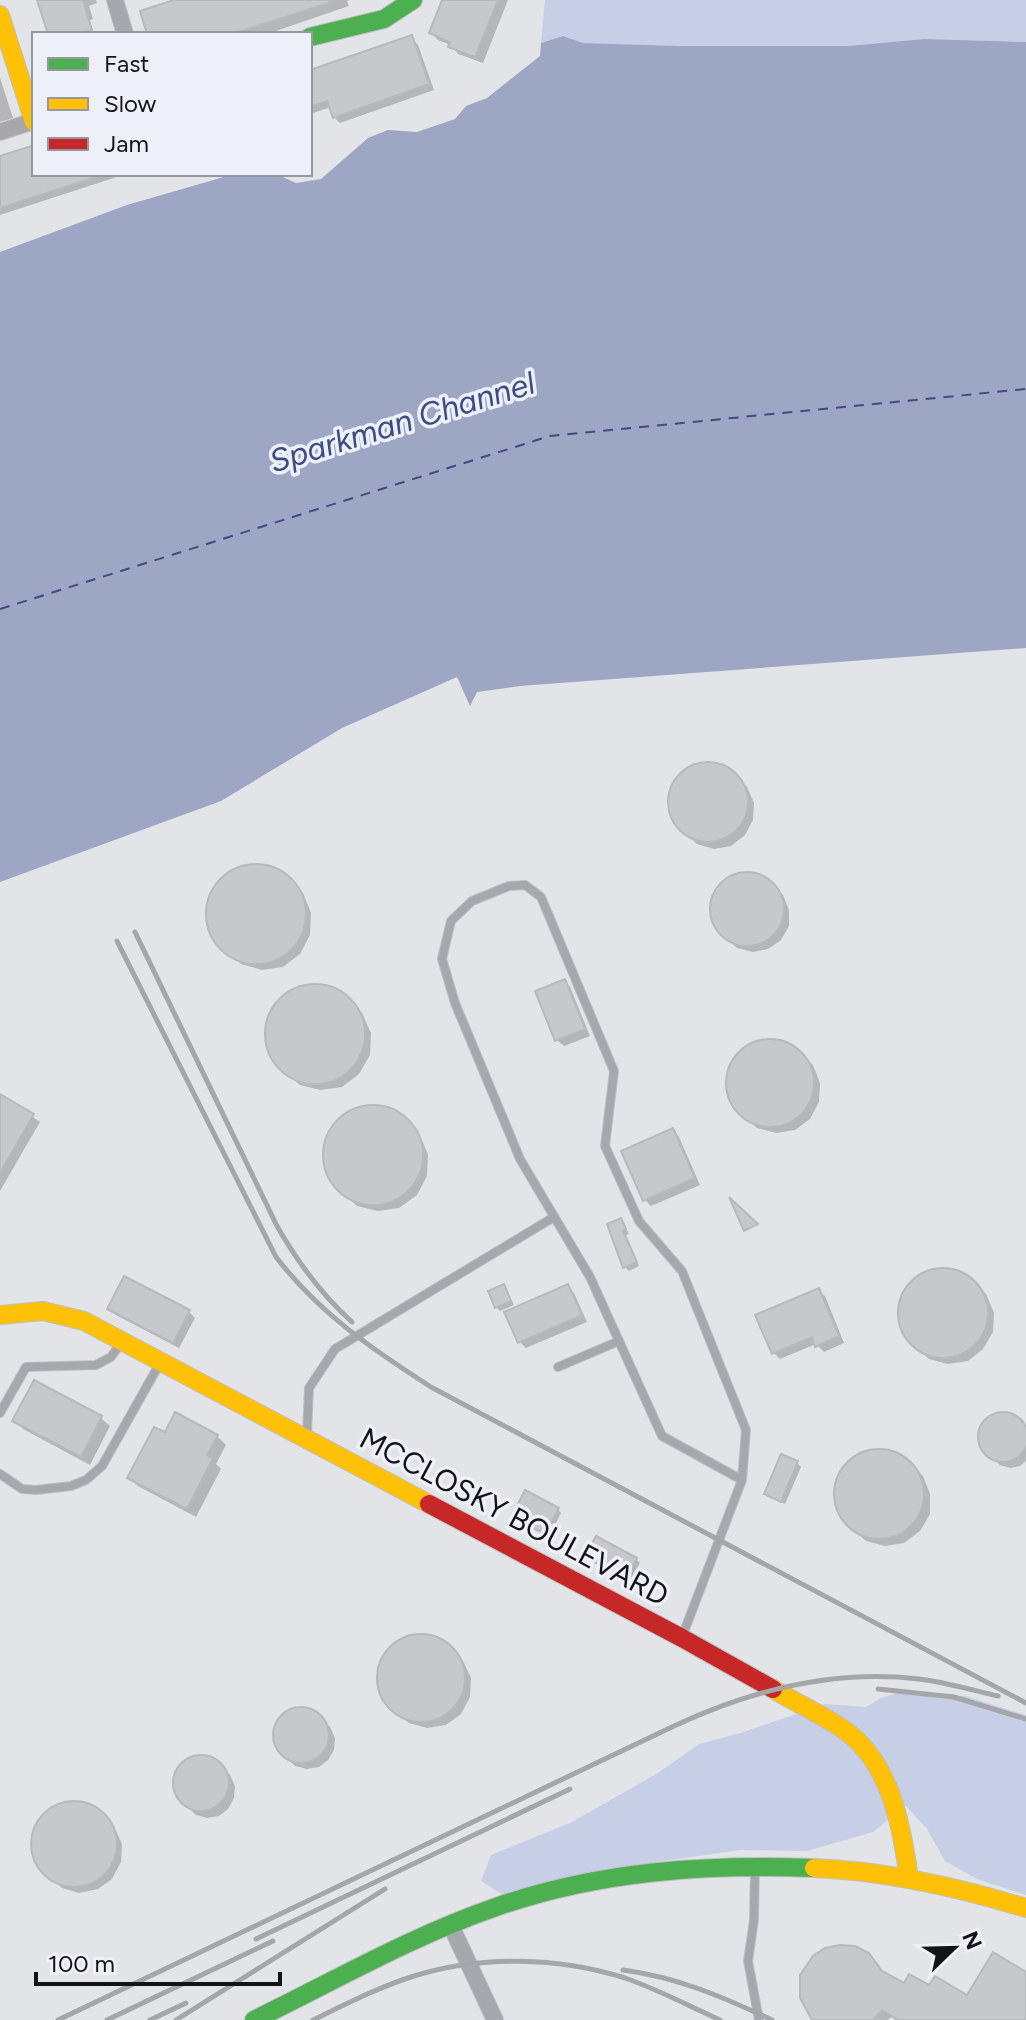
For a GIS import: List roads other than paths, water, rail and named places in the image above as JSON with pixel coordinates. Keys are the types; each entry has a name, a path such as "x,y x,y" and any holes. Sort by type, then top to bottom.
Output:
{"street":[{"path":"115,0 124,32"},
{"path":"312,37 384,19 413,0"},
{"path":"0,15 32,116"},
{"path":"0,132 32,123"},
{"name":"MCCLOSKY BOULEVARD","path":"0,1315 21,1310 65,1313 682,1638 818,1713 860,1743 877,1767 901,1828 909,1878"},
{"path":"254,2020 497,1907 553,1889 619,1876 690,1868 788,1866 909,1878 1026,1908"},
{"path":"451,1926 495,2020"}],"lane":[{"path":"682,1638 742,1480 746,1430 682,1271 639,1221 605,1146 614,1071 541,897 525,885 509,886 472,901 451,921 442,959 455,1003 520,1159 590,1277 662,1436 742,1480"},
{"path":"307,1439 309,1388 335,1349 554,1217"},
{"path":"0,1413 26,1367 96,1365 111,1357 122,1341"},
{"path":"558,1367 619,1341"},
{"path":"0,1474 22,1489 36,1490 71,1486 86,1480 102,1466 161,1362"},
{"path":"755,1867 754,1920 748,1961 759,2020"}],"water":[{"name":"Sparkman Channel","path":"563,36 583,43 680,46 848,46 924,39 1026,42 1026,648 520,686 477,692 470,706 457,677 342,728 221,801 0,882 0,252 127,205 227,176 280,176 296,183 321,179 368,138 388,130 417,132 455,119 466,106 487,98 540,56 541,43"}],"railway":[{"path":"135,932 277,1226 311,1277 352,1322"},
{"path":"117,941 276,1257 329,1313 431,1387 1026,1703"},
{"path":"58,2020 674,1726 733,1702 793,1685 855,1677 919,1679 998,1696"},
{"path":"878,1689 954,1697 1026,1719"},
{"path":"256,1939 570,1789"},
{"path":"176,2020 385,1889"},
{"path":"107,2020 273,1941"},
{"path":"313,2020 414,1976 466,1964 520,1961 573,1966 625,1978 720,2020"},
{"path":"623,1970 699,1989 772,2020"},
{"path":"150,2020 186,2003"}]}
